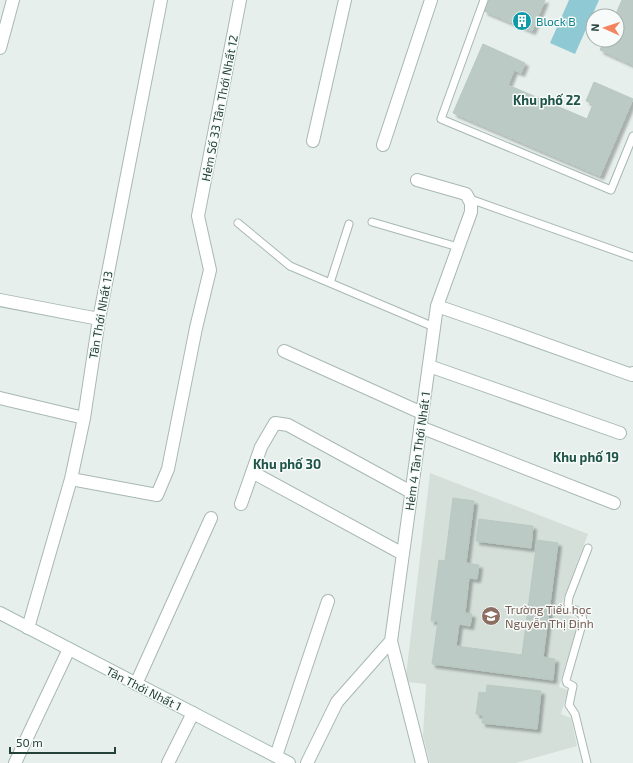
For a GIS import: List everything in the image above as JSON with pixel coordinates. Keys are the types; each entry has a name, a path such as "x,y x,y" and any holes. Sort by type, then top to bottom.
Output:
{"street":[{"path":"0,48 13,0"},
{"name":"Tân Thới Nhất 13","path":"28,628 71,479 84,418 99,319 161,0"},
{"name":"Hẻm Số 33 Tân Thới Nhất 12","path":"71,479 157,495 168,469 196,328 210,270 198,216 240,0"},
{"path":"313,141 345,0"},
{"path":"384,145 431,0"},
{"path":"417,180 466,194 470,199"},
{"name":"Hẻm 4 Tân Thới Nhất 1","path":"422,763 391,641 437,306 471,212 470,199"},
{"path":"0,300 99,319"},
{"path":"437,306 633,375"},
{"path":"284,351 422,413"},
{"path":"429,366 620,433"},
{"path":"0,398 84,418"},
{"path":"241,504 261,447 275,423 288,425 412,492"},
{"path":"420,427 614,503"},
{"path":"252,472 403,554"},
{"path":"136,684 211,518"},
{"path":"276,756 328,600"},
{"name":"Tân Thới Nhất 1","path":"0,614 289,763"},
{"path":"307,763 337,702 391,641"},
{"path":"15,763 69,649"},
{"path":"168,763 193,714"}],"lane":[{"path":"484,0 441,120 611,190 633,136"},
{"path":"470,199 633,257"},
{"path":"372,222 458,247"},
{"path":"238,223 290,266 434,328"},
{"path":"330,283 349,224"},
{"path":"587,763 575,714 569,705 573,686 567,684 566,680 583,622 582,614 570,608 568,604 569,597 588,548"}],"shaded area":[{"name":"Trường Tiểu học Nguyễn Thị Định","path":"430,473 588,534 559,611 579,620 559,687 568,690 561,714 571,718 577,746 516,763 430,763 423,736 426,684 408,682 406,676"}],"water":[{"path":"569,0 599,0 595,8 585,8 585,32 575,54 550,43"}],"building":[{"name":"Block B","path":"488,0 545,0 532,31 484,11"},
{"path":"622,0 633,0 633,65 600,50 601,48 625,48 625,8 618,8"},
{"path":"483,44 525,63 521,73 514,70 508,85 587,119 593,104 586,101 594,82 633,99 600,176 453,113"},
{"path":"453,498 474,501 466,563 479,565 477,579 469,578 465,613 472,614 470,626 459,624 456,646 522,655 537,540 558,543 543,657 555,659 553,680 432,664 438,621 431,621 439,560 445,561"},
{"path":"479,519 533,526 531,548 476,541"},
{"path":"487,685 541,691 537,729 482,723 483,715 476,714 479,692 486,693"}],"place":[{"name":"Block B","path":"522,21"},
{"name":"Trường Tiểu học Nguyễn Thị Định","path":"491,616"}],"district":[{"name":"Khu phố 22","path":"547,100"},
{"name":"Khu phố 19","path":"586,457"},
{"name":"Khu phố 30","path":"287,464"}]}
